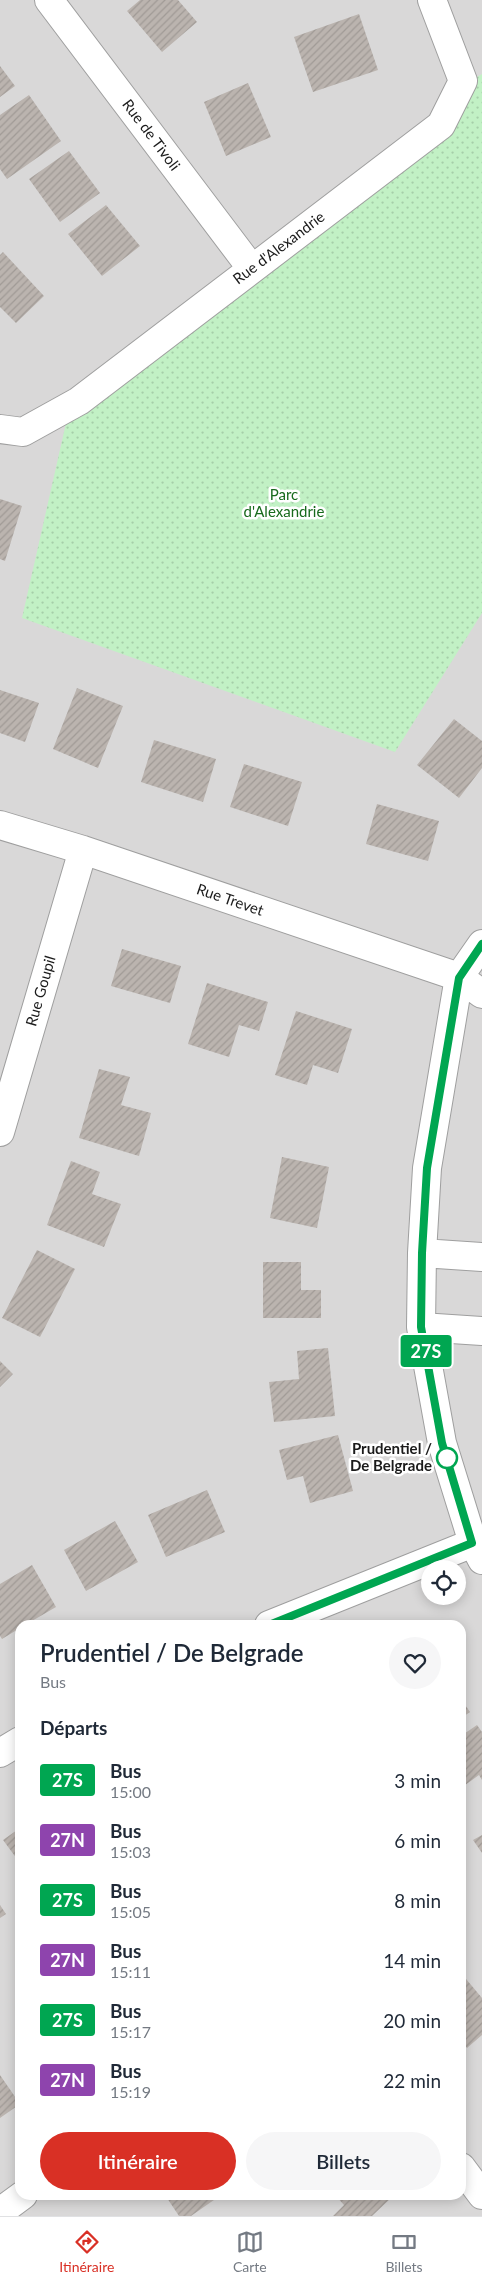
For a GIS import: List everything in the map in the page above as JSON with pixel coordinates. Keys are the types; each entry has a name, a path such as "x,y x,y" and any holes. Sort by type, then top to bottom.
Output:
{"street":[{"name":"Rue de Tivoli","path":"49,0 252,269"},
{"name":"Rue d'Alexandrie","path":"0,429 23,432 79,401 441,125 463,81 432,0"},
{"name":"Rue Trevet","path":"0,825 83,850 459,978 482,994"},
{"name":"Rue Goupil","path":"0,1132 83,850"},
{"path":"283,1620 477,1552 442,1443 421,1327 422,1253 427,1168 459,978 482,944"},
{"path":"422,1253 482,1257"},
{"path":"421,1327 482,1331"},
{"path":"0,1753 15,1744"},
{"path":"466,2174 482,2195"},
{"path":"0,2212 16,2200"}],"shaded area":[{"path":"0,0 482,0 482,2216 0,2216"}],"green space":[{"name":"Parc d'Alexandrie","path":"482,74 482,613 395,752 22,618 66,423 441,135 472,80"}],"building":[{"path":"140,0 178,0 197,22 162,52 127,11"},
{"path":"359,14 378,70 313,92 294,37"},
{"path":"0,66 15,86 0,97"},
{"path":"248,83 271,137 226,156 204,102"},
{"path":"29,95 61,141 7,179 0,169 0,115"},
{"path":"69,151 100,193 60,222 29,179"},
{"path":"106,205 140,246 102,276 68,234"},
{"path":"3,252 44,296 16,323 0,307 0,255"},
{"path":"0,499 22,506 5,561 0,559"},
{"path":"77,688 123,706 98,768 53,749"},
{"path":"0,690 39,703 25,742 0,733"},
{"path":"454,719 482,741 482,768 459,798 417,765"},
{"path":"154,740 216,759 203,802 141,782"},
{"path":"244,764 302,782 288,826 230,807"},
{"path":"377,804 439,821 428,861 366,844"},
{"path":"122,949 181,966 170,1003 111,986"},
{"path":"207,983 268,1002 259,1031 239,1025 229,1057 188,1044"},
{"path":"296,1011 352,1029 338,1073 313,1065 307,1085 275,1075"},
{"path":"99,1069 130,1077 121,1105 151,1113 139,1156 79,1138"},
{"path":"282,1157 329,1167 317,1228 270,1218"},
{"path":"71,1161 100,1172 92,1194 121,1204 104,1247 47,1225"},
{"path":"37,1250 75,1269 40,1337 2,1318"},
{"path":"263,1262 301,1262 301,1290 321,1290 321,1318 263,1318"},
{"path":"328,1348 335,1416 274,1422 269,1382 299,1379 297,1351"},
{"path":"0,1361 13,1374 0,1387"},
{"path":"338,1435 353,1491 310,1503 303,1476 287,1480 279,1450"},
{"path":"207,1490 225,1532 166,1557 148,1515"},
{"path":"115,1521 138,1562 86,1591 64,1550"},
{"path":"32,1565 56,1607 34,1620 15,1620 15,1631 2,1639 0,1636 0,1584"},
{"path":"466,1706 470,1712 466,1715"},
{"path":"477,1725 482,1732 482,1780 479,1775 466,1784 466,1733"},
{"path":"15,1832 15,1856 3,1840"},
{"path":"482,1835 482,1853 473,1840"},
{"path":"0,1905 6,1914 0,1918"},
{"path":"466,1979 482,1998 482,2035 467,2048"},
{"path":"0,2075 15,2097 15,2108 0,2118"},
{"path":"168,2200 214,2200 191,2216 179,2216"},
{"path":"340,2200 389,2200 372,2216 333,2216 344,2205"}],"bus line":[{"name":"27S","path":"281,1620 472,1543 442,1443 421,1327 422,1253 427,1168 459,978 482,944"}],"place":[{"name":"Prudentiel / De Belgrade","path":"447,1458"}]}
